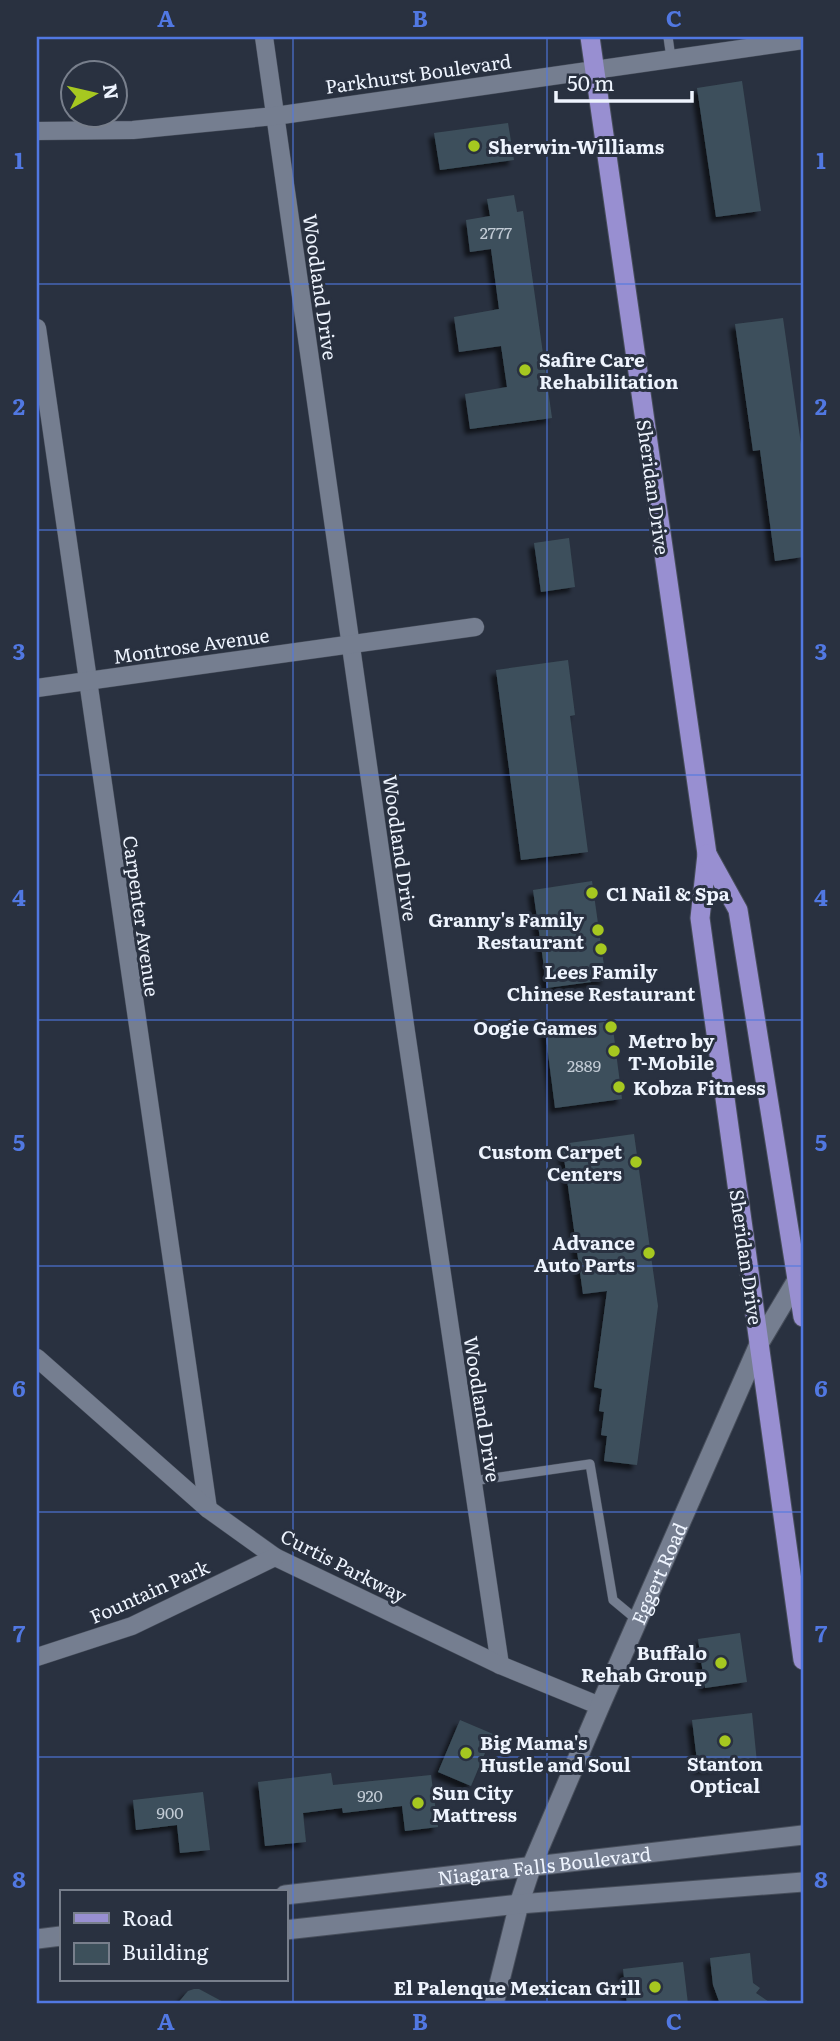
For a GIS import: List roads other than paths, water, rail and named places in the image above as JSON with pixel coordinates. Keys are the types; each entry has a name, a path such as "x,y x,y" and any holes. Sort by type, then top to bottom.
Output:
{"main road":[{"name":"Sheridan Drive","path":"590,37 707,854 700,918 803,1660"},
{"name":"Sheridan Drive","path":"707,854 738,910 800,1276 803,1317"},
{"name":"Eggert Road","path":"494,2004 519,1904 532,1865 760,1342 800,1276"},
{"name":"Niagara Falls Boulevard","path":"287,1895 803,1835"},
{"name":"Niagara Falls Boulevard","path":"287,1930 519,1904 803,1882"},
{"path":"37,1938 60,1936"}],"street":[{"name":"Woodland Drive","path":"264,37 406,1032 500,1665"},
{"name":"Parkhurst Boulevard","path":"37,131 145,129 275,116 803,40"},
{"name":"Carpenter Avenue","path":"37,328 208,1509"},
{"name":"Montrose Avenue","path":"37,688 475,627"},
{"name":"Curtis Parkway","path":"37,1359 208,1509 275,1557 500,1665 600,1706"},
{"name":"Fountain Park","path":"37,1657 132,1626 275,1557"}],"lane":[{"path":"668,37 671,58"},
{"path":"473,1481 590,1464 613,1600 637,1620"}],"place":[{"name":"Sherwin-Williams","path":"474,146"},
{"name":"Safire Care Rehabilitation","path":"525,370"},
{"name":"C1 Nail & Spa","path":"592,893"},
{"name":"Granny's Family Restaurant","path":"598,930"},
{"name":"Lees Family Chinese Restaurant","path":"601,949"},
{"name":"Oogie Games","path":"611,1027"},
{"name":"Metro by T-Mobile","path":"614,1051"},
{"name":"Kobza Fitness","path":"619,1087"},
{"name":"Custom Carpet Centers","path":"636,1162"},
{"name":"Advance Auto Parts","path":"649,1253"},
{"name":"Buffalo Rehab Group","path":"721,1663"},
{"name":"Stanton Optical","path":"725,1741"},
{"name":"Big Mama's Hustle and Soul","path":"466,1753"},
{"name":"Sun City Mattress","path":"418,1803"},
{"name":"El Palenque Mexican Grill","path":"655,1987"}]}
